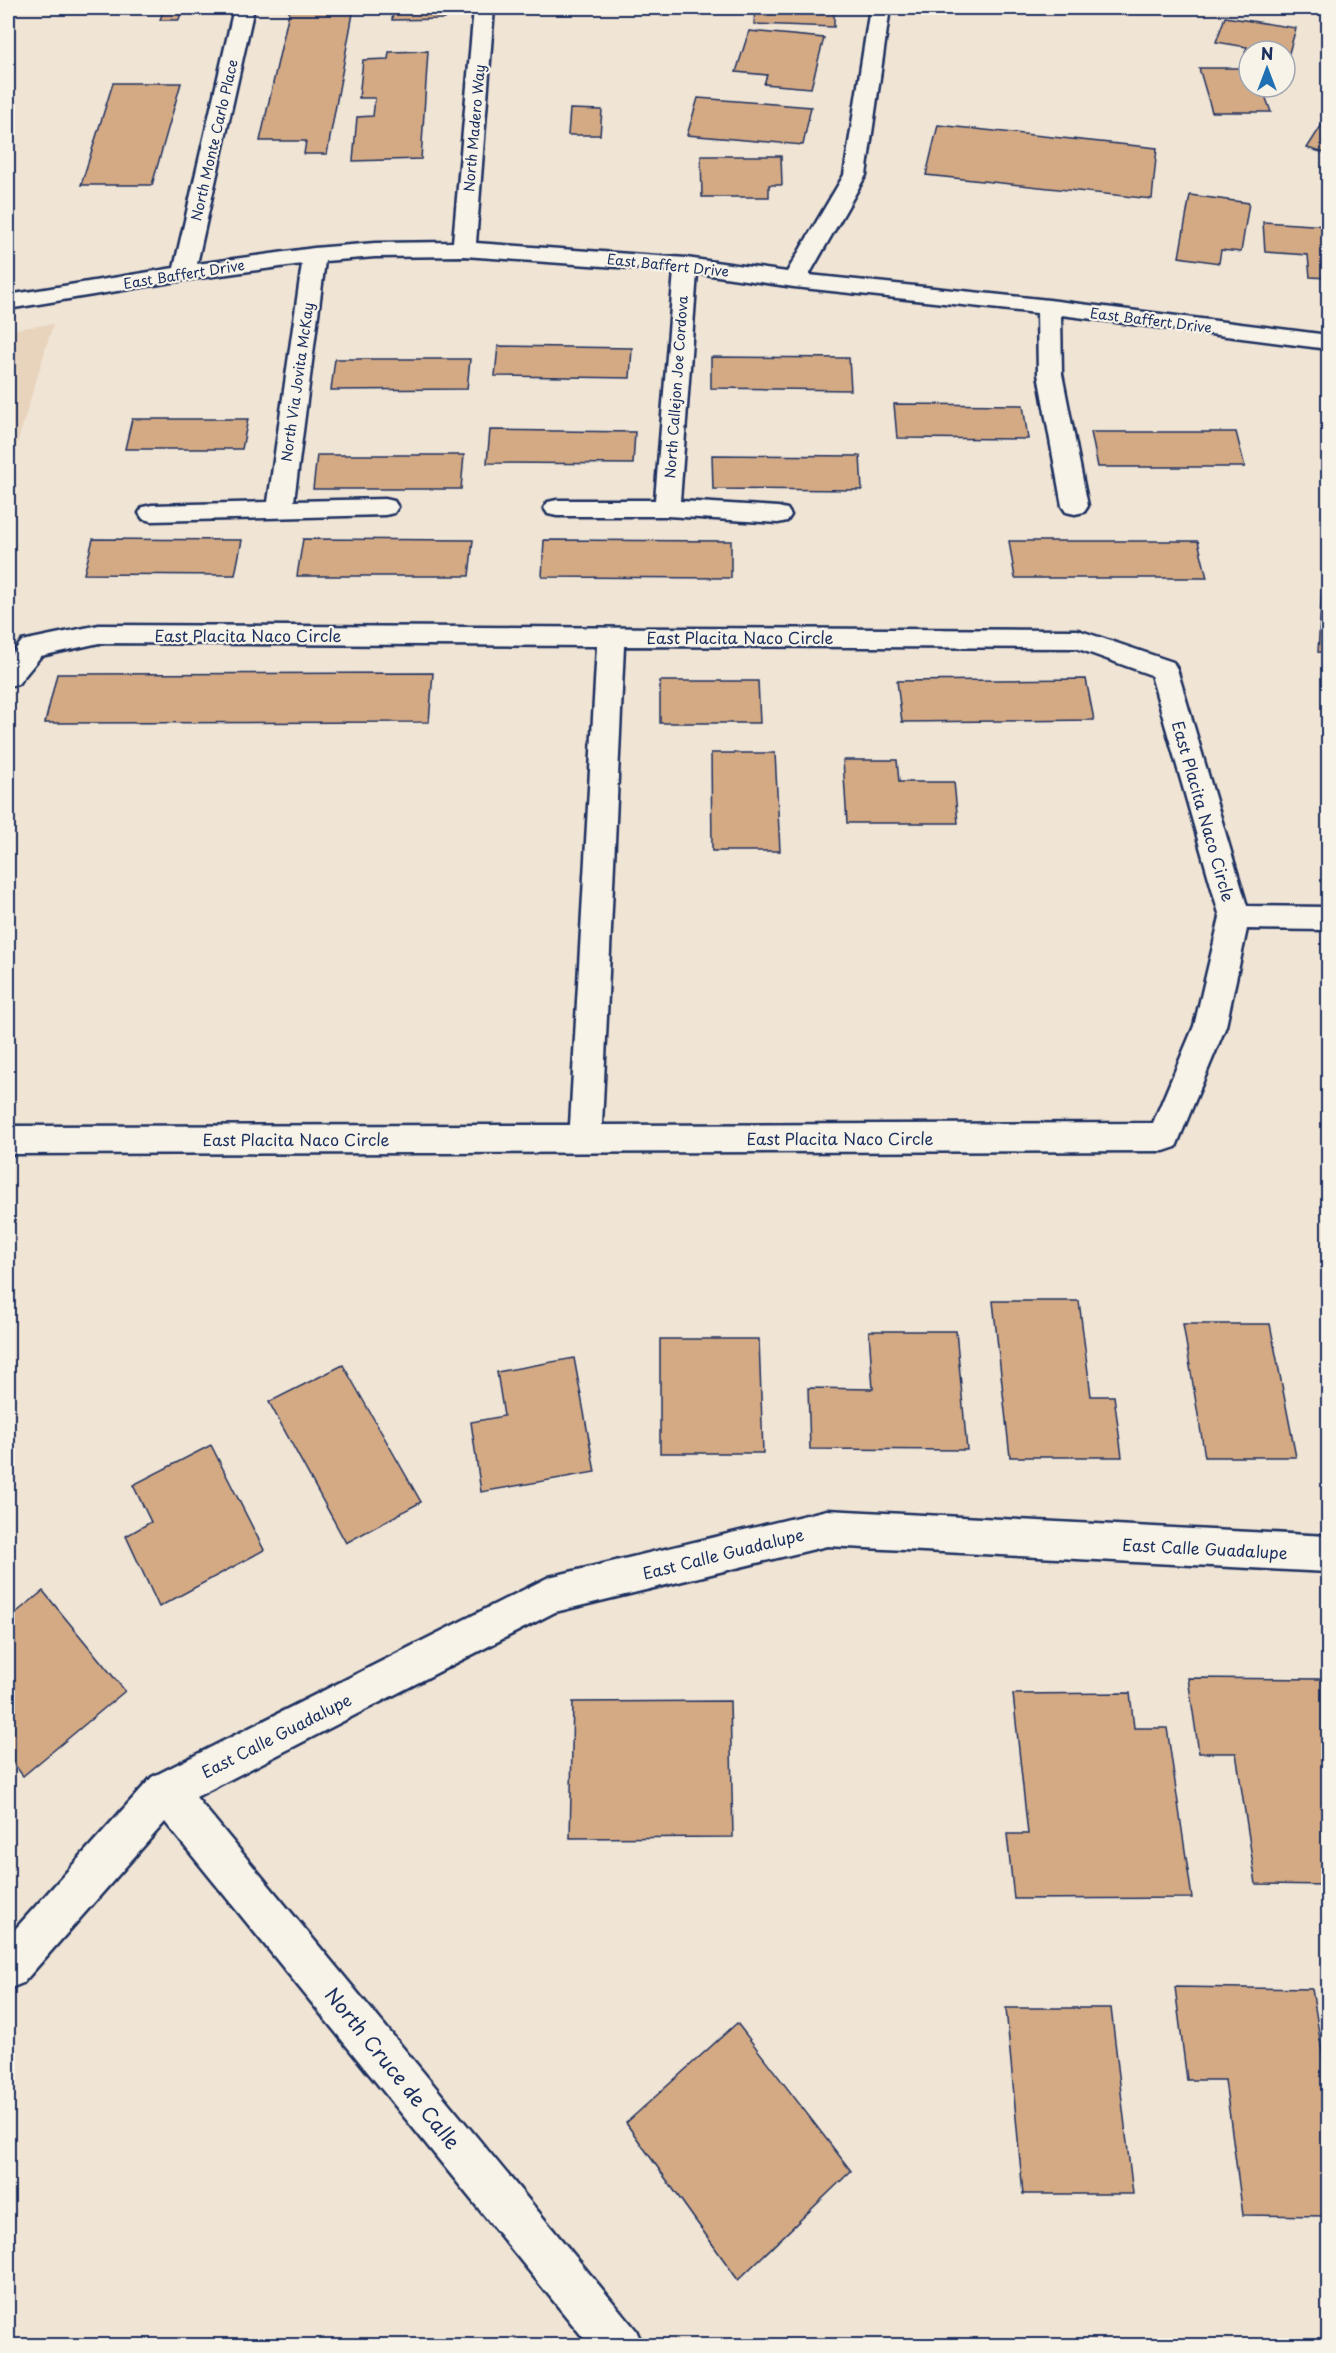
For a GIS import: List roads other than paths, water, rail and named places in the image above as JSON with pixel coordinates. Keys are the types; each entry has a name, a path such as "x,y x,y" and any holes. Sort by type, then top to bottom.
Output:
{"street":[{"name":"North Monte Carlo Place","path":"184,273 243,8"},
{"name":"North Madero Way","path":"464,249 484,8"},
{"path":"794,280 855,175 880,8"},
{"name":"East Baffert Drive","path":"8,302 184,273 314,255 375,250 464,249 686,265 794,280 1048,307 1329,342"},
{"name":"North Via Jovita McKay","path":"280,509 314,255"},
{"name":"North Callejon Joe Cordova","path":"667,508 686,265"},
{"path":"1048,307 1050,374 1075,506"},
{"path":"152,513 385,507"},
{"path":"557,508 667,508 778,515"},
{"name":"East Placita Naco Circle","path":"8,677 32,648 99,634 1078,639 1164,669 1234,917 1210,1026 1164,1137 8,1140"},
{"path":"585,1139 611,636"},
{"path":"1234,917 1329,919"},
{"name":"East Calle Guadalupe","path":"166,1791 549,1595 827,1528 1329,1554"},
{"path":"8,1968 166,1791"},
{"name":"North Cruce de Calle","path":"166,1791 620,2346"}]}
